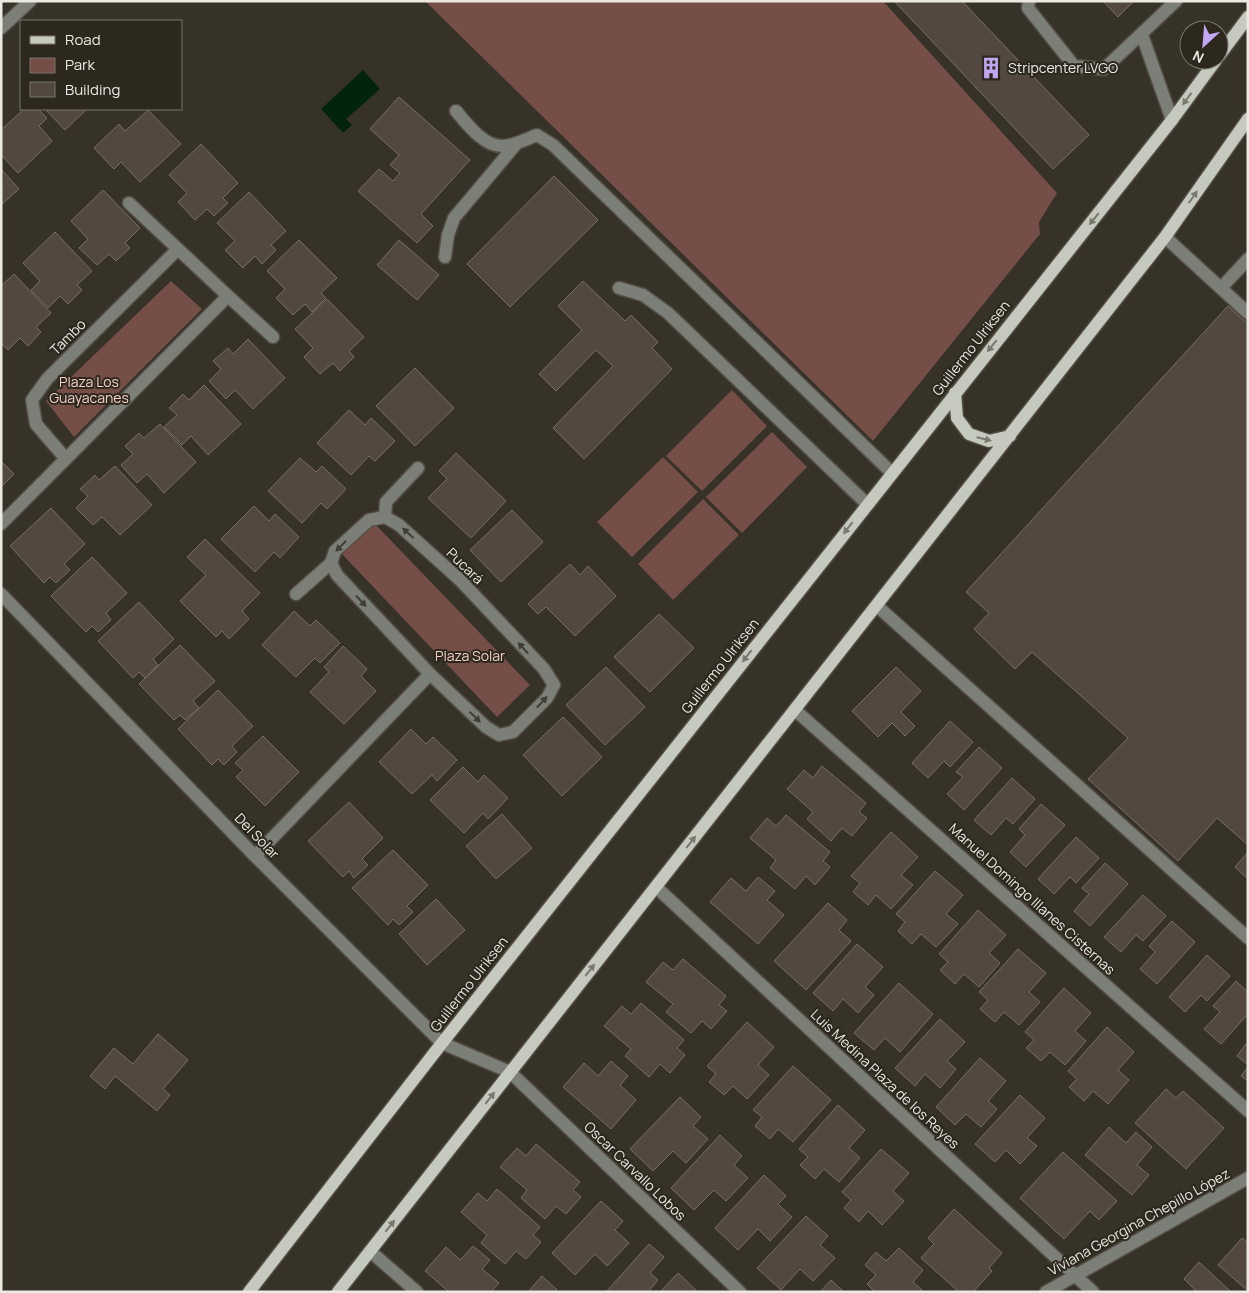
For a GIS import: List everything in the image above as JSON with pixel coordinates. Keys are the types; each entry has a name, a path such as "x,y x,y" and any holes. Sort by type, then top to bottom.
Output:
{"main road":[{"path":"1229,43 1248,17"},
{"name":"Guillermo Ulriksen","path":"249,1292 442,1043 1172,120 1209,70"},
{"path":"338,1292 1010,436 1164,237 1248,120"},
{"path":"955,393 957,418 969,434 989,441 1010,436"}],"street":[{"path":"1,28 30,1"},
{"path":"1029,1 1028,8 1074,66 1104,69 1176,1"},
{"path":"1142,35 1172,120"},
{"path":"456,111 487,141 502,146 517,143 537,135 553,145 892,473"},
{"path":"445,258 448,235 454,218 517,143"},
{"path":"129,203 273,337"},
{"path":"1164,237 1248,313"},
{"name":"Tambo","path":"66,459 36,424 32,400 47,379 178,248"},
{"path":"1221,288 1248,259"},
{"path":"619,288 643,295 668,313 867,504"},
{"path":"1,524 228,296"},
{"path":"296,594 331,563 335,551 369,520 385,517 386,502 418,468"},
{"name":"Pucará","path":"331,563 337,575 430,674 486,727 500,735 513,732 547,698 554,685 544,669 460,580 399,525 385,517"},
{"name":"Del Solar","path":"1,594 255,856 442,1043 510,1072"},
{"path":"877,606 1248,938"},
{"path":"255,856 430,674"},
{"name":"Manuel Domingo Illanes Cisternas","path":"795,710 1248,1111"},
{"name":"Luis Medina Plaza de los Reyes","path":"656,887 1093,1292"},
{"name":"Oscar Carvallo Lobos","path":"510,1072 740,1292"},
{"name":"Viviana Georgina Chepillo López","path":"1046,1292 1248,1178"},
{"path":"370,1250 417,1292"}],"green space":[{"path":"425,1 883,1 1057,193 1039,222 1040,234 873,441"},
{"name":"Plaza Los Guayacanes","path":"171,281 202,309 74,437 46,401"},
{"path":"732,390 767,426 702,491 666,456"},
{"path":"772,432 807,467 742,533 706,497"},
{"path":"663,457 698,492 632,557 597,522"},
{"path":"703,499 739,535 673,600 638,564"},
{"name":"Plaza Solar","path":"375,524 530,685 497,717 340,552"}],"shaded area":[{"path":"363,70 380,89 346,119 352,125 343,133 321,109"}],"building":[{"name":"Stripcenter LVGO","path":"894,1 962,1 1089,135 1053,169"},
{"path":"1103,1 1134,1 1118,17"},
{"path":"399,97 470,160 421,214 433,226 417,243 358,191 379,169 393,181 400,173 390,165 399,155 370,129"},
{"path":"23,110 39,110 47,118 39,126 52,141 18,173 1,155 1,130"},
{"path":"46,110 86,110 65,130"},
{"path":"148,110 181,144 140,182 121,162 114,169 94,148 119,124 125,131"},
{"path":"201,144 238,183 223,198 228,203 214,216 207,209 195,220 178,202 187,193 169,175"},
{"path":"1,169 19,189 1,205"},
{"path":"554,176 598,220 510,307 467,264"},
{"path":"103,190 140,228 125,243 130,248 116,261 109,254 97,265 79,248 88,239 71,221"},
{"path":"249,192 286,231 271,245 276,250 262,264 255,256 243,268 225,250 235,241 217,223"},
{"path":"55,232 92,271 77,285 82,290 68,304 60,296 48,308 31,290 40,281 23,263"},
{"path":"299,240 337,278 321,293 326,298 312,312 305,304 293,315 276,298 285,289 267,271"},
{"path":"399,240 439,275 417,300 377,265"},
{"path":"14,274 51,313 36,327 41,332 28,346 20,338 8,350 1,343 1,286"},
{"path":"583,281 625,321 631,315 658,342 652,348 672,369 584,459 553,428 613,366 596,350 556,391 539,374 582,330 558,306"},
{"path":"327,299 364,337 349,351 354,357 340,371 333,363 320,374 304,357 313,348 295,329"},
{"path":"1228,306 1248,324 1248,845 1217,818 1178,861 1088,779 1128,738 1032,652 1015,669 974,629 989,613 966,592"},
{"path":"248,339 285,378 253,409 235,390 226,399 209,381 221,369 213,361 228,348 233,354"},
{"path":"415,368 454,408 415,446 376,406"},
{"path":"204,385 241,424 208,455 191,436 182,445 164,427 177,415 169,408 183,394 189,400"},
{"path":"349,410 365,425 371,418 395,441 375,461 369,456 351,475 317,443"},
{"path":"160,424 196,462 164,493 147,474 137,483 121,465 133,454 125,446 139,433 144,438"},
{"path":"456,453 506,501 471,538 428,498 447,479 439,471"},
{"path":"300,458 316,472 322,466 346,489 327,509 321,503 302,523 268,491"},
{"path":"1,461 14,474 1,487"},
{"path":"115,466 152,505 120,535 102,517 93,525 76,508 88,496 80,489 95,475 99,480"},
{"path":"254,506 269,521 275,514 299,537 280,558 274,552 255,572 221,539"},
{"path":"51,508 85,544 64,564 70,570 56,583 50,577 44,583 10,546"},
{"path":"512,510 543,542 501,582 470,550"},
{"path":"205,539 260,593 242,611 249,619 229,639 222,631 216,637 180,601 206,575 187,557"},
{"path":"92,557 127,593 106,613 111,620 98,632 92,626 86,632 51,596"},
{"path":"570,564 580,575 588,566 616,596 575,636 546,607 538,614 528,604"},
{"path":"139,602 174,639 153,659 158,665 145,678 139,672 133,678 98,641"},
{"path":"294,611 310,626 316,620 340,643 320,663 315,658 296,677 262,645"},
{"path":"659,614 694,648 650,692 614,657"},
{"path":"180,645 215,681 193,701 199,708 185,720 180,715 174,720 139,684"},
{"path":"343,646 367,669 361,676 376,691 344,724 310,692 329,672 324,667"},
{"path":"606,667 645,707 605,745 566,705"},
{"path":"896,667 921,691 901,712 915,726 905,736 892,723 878,737 852,711"},
{"path":"218,690 253,726 232,746 237,752 224,765 218,759 212,765 178,729"},
{"path":"563,717 602,757 562,796 523,755"},
{"path":"950,721 973,742 950,767 944,761 928,778 912,763"},
{"path":"411,729 426,744 433,737 457,760 437,781 432,775 412,794 379,762"},
{"path":"263,736 299,772 265,806 236,777 243,770 235,763"},
{"path":"979,747 1002,768 964,810 947,794 963,777 956,772"},
{"path":"822,766 866,803 859,812 867,818 852,836 842,828 831,841 807,819 813,812 787,789 804,770 813,778"},
{"path":"463,767 478,782 484,775 508,798 488,819 483,813 464,833 430,800"},
{"path":"1012,778 1035,799 1013,824 1006,818 991,835 974,820"},
{"path":"349,802 383,838 362,859 368,865 354,878 349,871 343,877 308,841"},
{"path":"1041,804 1065,825 1026,867 1010,852 1025,835 1019,829"},
{"path":"502,814 532,848 496,879 466,846"},
{"path":"786,815 830,852 823,861 830,867 815,885 806,876 795,889 770,868 776,860 750,838 767,818 776,826"},
{"path":"891,832 918,857 901,875 913,885 891,909 876,895 868,905 853,892 860,883 851,876"},
{"path":"1076,837 1099,858 1076,883 1070,877 1054,894 1038,879"},
{"path":"393,850 428,885 407,906 413,912 399,925 393,919 388,925 352,888"},
{"path":"1248,852 1248,879 1235,867"},
{"path":"1105,863 1128,884 1090,926 1074,911 1089,894 1082,888"},
{"path":"935,871 963,895 946,914 958,924 936,947 921,934 912,944 898,931 905,922 896,914"},
{"path":"758,877 775,891 767,900 784,915 758,944 710,902 731,878 746,891"},
{"path":"1143,895 1166,916 1143,941 1136,935 1121,952 1104,937"},
{"path":"436,899 465,930 427,965 399,934"},
{"path":"828,903 847,920 839,930 851,941 806,990 774,961"},
{"path":"978,910 1006,935 989,953 1000,963 979,987 964,974 955,984 940,970 948,962 939,954"},
{"path":"1172,921 1195,942 1157,984 1140,969 1155,952 1149,946"},
{"path":"857,944 883,967 865,987 874,995 858,1013 843,999 833,1011 813,993"},
{"path":"1018,949 1046,973 1029,992 1040,1002 1019,1025 1004,1012 995,1022 980,1009 988,1000 979,992"},
{"path":"1207,955 1230,976 1207,1001 1201,995 1185,1012 1169,997"},
{"path":"683,959 726,996 719,1005 727,1011 711,1029 702,1021 691,1033 666,1012 673,1004 646,982 663,962 673,970"},
{"path":"1236,981 1248,992 1248,1014 1221,1044 1204,1029 1220,1012 1213,1006"},
{"path":"899,983 933,1014 900,1052 885,1038 874,1050 854,1033"},
{"path":"1064,988 1091,1013 1075,1031 1086,1041 1065,1065 1050,1052 1041,1061 1026,1048 1034,1040 1025,1032"},
{"path":"641,1003 684,1040 677,1048 685,1055 670,1073 660,1064 649,1077 625,1056 631,1049 604,1026 622,1006 631,1014"},
{"path":"940,1019 965,1042 947,1061 956,1069 940,1088 925,1074 915,1086 895,1068"},
{"path":"747,1022 774,1047 758,1065 769,1075 747,1099 733,1086 724,1095 709,1082 716,1074 707,1066"},
{"path":"1107,1027 1134,1052 1118,1070 1129,1080 1108,1104 1093,1091 1084,1101 1069,1087 1077,1079 1068,1071"},
{"path":"158,1034 188,1060 163,1089 170,1095 157,1111 115,1076 105,1089 90,1076 114,1048 133,1064"},
{"path":"1248,1044 1248,1065 1237,1056"},
{"path":"980,1058 1006,1081 988,1101 997,1109 981,1127 966,1114 955,1125 936,1107"},
{"path":"611,1061 628,1076 620,1085 636,1100 611,1129 563,1087 584,1063 598,1076"},
{"path":"793,1066 831,1100 793,1142 778,1129 770,1139 755,1126 762,1117 753,1110"},
{"path":"1248,1067 1248,1081 1241,1076"},
{"path":"1166,1089 1176,1098 1183,1091 1224,1128 1186,1169 1135,1123"},
{"path":"1020,1095 1045,1118 1027,1138 1037,1146 1020,1164 1006,1150 995,1162 975,1144"},
{"path":"680,1097 701,1117 693,1126 708,1139 686,1163 673,1151 653,1171 630,1149"},
{"path":"838,1105 865,1130 849,1148 860,1158 839,1182 824,1169 815,1179 800,1165 808,1157 799,1149"},
{"path":"1109,1127 1126,1143 1136,1132 1152,1147 1137,1165 1149,1175 1132,1195 1085,1155"},
{"path":"720,1135 742,1156 734,1165 748,1178 726,1201 714,1190 694,1210 671,1188"},
{"path":"536,1144 580,1182 573,1190 581,1197 566,1214 556,1206 545,1219 521,1198 527,1190 500,1167 517,1148 526,1156"},
{"path":"881,1149 909,1173 893,1191 904,1201 882,1225 868,1211 859,1222 844,1208 851,1200 842,1192"},
{"path":"1063,1152 1117,1201 1099,1220 1090,1211 1064,1239 1020,1198"},
{"path":"764,1175 786,1196 778,1204 792,1217 770,1241 758,1229 738,1250 715,1228"},
{"path":"497,1189 540,1227 533,1235 541,1242 526,1259 516,1251 505,1264 481,1243 487,1235 461,1212 478,1193 487,1201"},
{"path":"601,1201 623,1221 615,1230 629,1243 607,1266 595,1254 575,1275 552,1253"},
{"path":"954,1209 1002,1253 989,1268 992,1271 973,1292 959,1292 921,1258 934,1244 928,1238"},
{"path":"806,1216 828,1236 820,1245 835,1258 813,1281 800,1269 781,1290 757,1268"},
{"path":"1242,1238 1248,1243 1248,1291 1218,1265"},
{"path":"649,1244 664,1257 650,1273 658,1280 648,1292 606,1292"},
{"path":"473,1246 490,1260 482,1269 499,1283 491,1292 449,1292 425,1271 446,1247 460,1260"},
{"path":"899,1248 923,1270 913,1282 924,1292 875,1292 867,1284 876,1275 865,1265 876,1252 886,1261"},
{"path":"1199,1262 1231,1292 1197,1292 1184,1279"},
{"path":"678,1273 698,1292 660,1292"},
{"path":"542,1276 557,1290 555,1292 528,1292"},
{"path":"831,1280 844,1292 820,1292"}],"place":[{"name":"Stripcenter LVGO","path":"991,68"}]}
